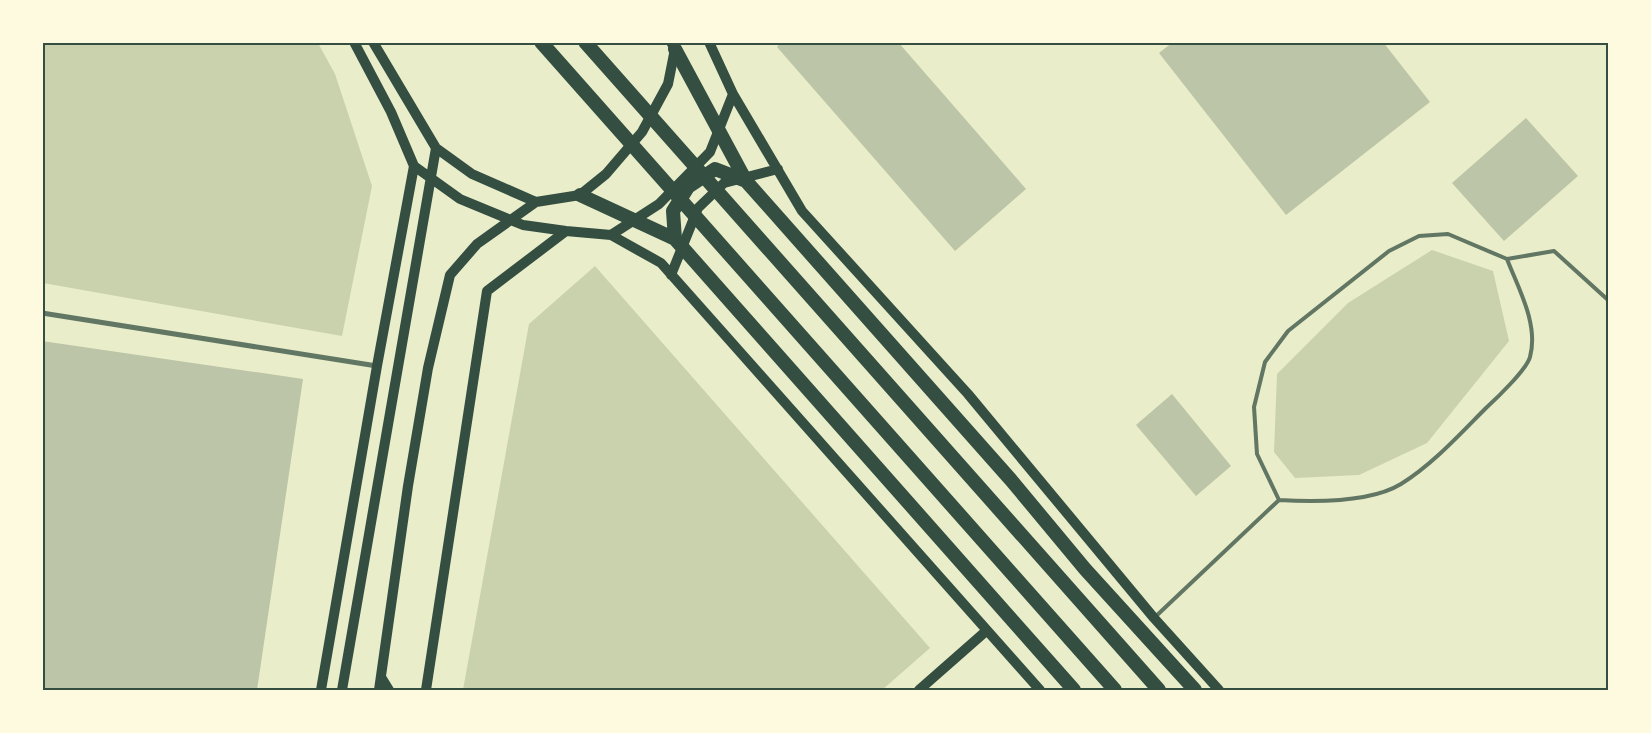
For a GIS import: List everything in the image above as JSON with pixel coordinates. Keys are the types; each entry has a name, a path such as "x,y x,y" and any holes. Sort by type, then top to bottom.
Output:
{"highway":[{"path":"540,42 1115,690"},
{"path":"585,42 1159,690"},
{"path":"673,46 746,181 1011,480 1085,569 1195,690"},
{"path":"675,239 673,211 688,187 715,169 746,181"},
{"path":"580,195 675,239 1022,635 1074,690"}],"main road":[{"path":"354,42 391,112 414,166 460,199 523,225 566,232 611,236 661,263 985,632 1040,690"},
{"path":"373,42 436,148 472,174 536,202"},
{"path":"709,42 733,94 802,211 968,394 1154,618 1219,690"},
{"path":"379,690 408,486 428,368 450,276 477,244 536,202 580,195 606,174 642,132 668,84 673,46"},
{"path":"611,236 658,204 710,152 733,94"},
{"path":"342,690 381,476 436,148"},
{"path":"321,690 414,166"},
{"path":"671,275 698,208 724,183 778,169"},
{"path":"426,690 487,291 566,232"},
{"path":"919,690 985,632"},
{"path":"381,677 389,690"}],"street":[{"path":"42,313 377,366"}],"lane":[{"path":"1279,500 1257,454 1254,407 1265,362 1288,331 1389,251 1419,236 1448,234 1507,259 1554,250 1608,300"},
{"path":"1154,618 1279,500 1319,502 1363,497 1400,485 1436,457 1507,388 1530,358 1532,328 1507,259"}],"green space":[{"path":"42,43 318,43 335,74 372,186 342,336 43,283"},
{"path":"1432,250 1493,271 1509,341 1427,443 1359,475 1295,478 1274,452 1277,374 1348,303"},
{"path":"595,266 930,648 882,690 463,690 529,324"}],"building":[{"path":"781,42 898,42 1026,189 955,251 777,47"},
{"path":"1173,42 1383,42 1430,102 1286,215 1159,53"},
{"path":"1526,118 1578,176 1504,241 1452,183"},
{"path":"42,341 303,379 257,690 42,690"},
{"path":"1172,394 1231,466 1196,496 1136,425"}]}
